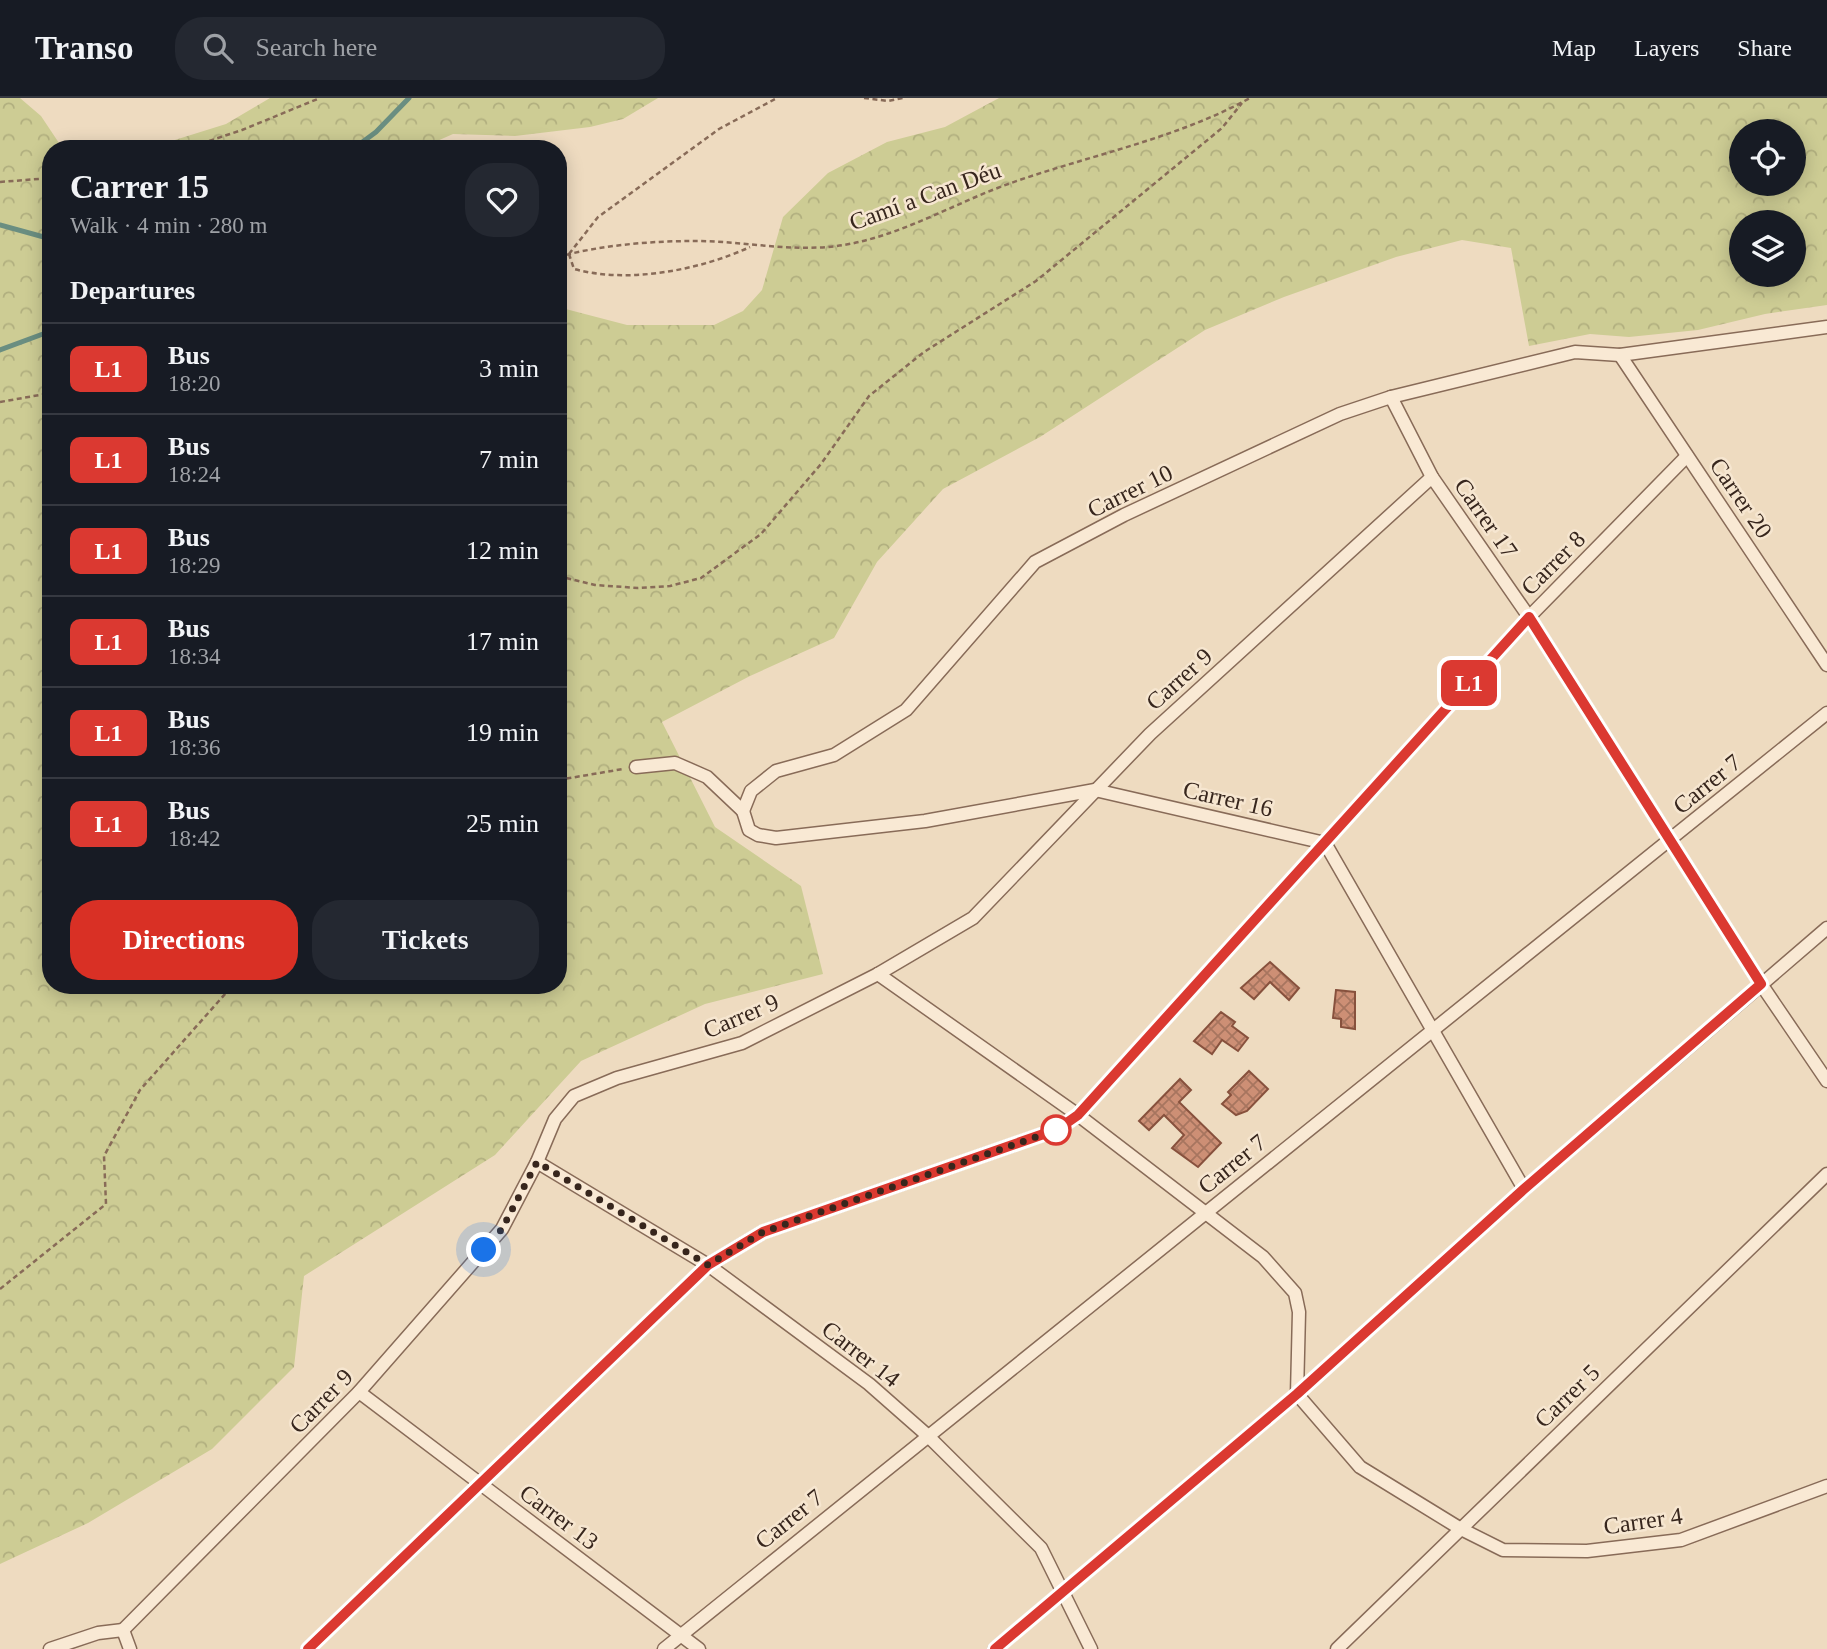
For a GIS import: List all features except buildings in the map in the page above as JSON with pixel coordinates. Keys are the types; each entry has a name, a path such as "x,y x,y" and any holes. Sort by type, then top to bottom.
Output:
{"street":[{"path":"1620,355 1827,327"},
{"name":"Carrer 10","path":"743,811 751,791 776,771 834,755 906,710 1035,562 1124,515 1340,414 1391,397 1575,352 1620,355"},
{"name":"Carrer 20","path":"1620,355 1827,665"},
{"name":"Carrer 17","path":"1391,397 1432,477 1529,617 1761,984 1827,1081"},
{"name":"Carrer 8","path":"311,1648 708,1265 763,1232 1058,1129 1078,1115 1529,617 1687,456"},
{"name":"Carrer 9","path":"123,1630 359,1392 502,1229 537,1162 555,1119 574,1096 617,1077 742,1043 878,974 973,918 1150,734 1432,477"},
{"name":"Carrer 7","path":"664,1649 1827,713"},
{"path":"636,767 675,763 707,777 743,811"},
{"name":"Carrer 16","path":"743,811 748,830 776,838 925,821 1095,790 1325,843"},
{"path":"1325,843 1524,1189"},
{"path":"995,1649 1297,1394 1524,1189 1827,928"},
{"path":"878,974 1078,1115 1263,1257 1295,1293 1299,1312 1297,1394"},
{"name":"Carrer 14","path":"537,1162 708,1265 869,1384 927,1435 1041,1548 1091,1649"},
{"name":"Carrer 5","path":"1337,1649 1827,1174"},
{"name":"Carrer 13","path":"359,1392 699,1649"},
{"name":"Carrer 4","path":"1297,1394 1360,1467 1461,1529 1503,1550 1587,1550 1681,1540 1827,1486"},
{"path":"50,1649 98,1633 123,1630 130,1649"}],"path":[{"path":"212,140 320,98"},
{"path":"753,245 727,257 697,265 618,274 574,269 569,254 598,217 719,129 777,98"},
{"path":"864,98 888,102 903,98"},
{"name":"Camí a Can Déu","path":"569,254 695,241 825,247 876,236 972,197 1198,122 1250,98"},
{"path":"567,578 595,585 638,588 670,586 701,578 761,534 821,464 869,396 924,352 1036,281 1222,128 1242,103"},
{"path":"0,182 42,179"},
{"path":"0,402 42,395"},
{"path":"567,778 636,767"},
{"path":"0,1289 106,1204 104,1156 140,1090 225,994"}],"green space":[{"path":"0,98 20,98 41,116 57,140 42,140 42,994 567,994 567,309 627,325 714,325 743,311 762,290 783,217 828,173 887,142 945,127 999,98 1827,98 1827,305 1765,314 1698,330 1629,337 1590,334 1529,346 1511,248 1462,240 1396,257 1284,297 1205,330 1040,437 943,489 877,562 834,638 750,676 662,722 715,827 801,886 823,974 705,1004 581,1061 495,1155 304,1276 294,1367 212,1449 88,1523 0,1564"},
{"path":"270,98 658,98 623,119 590,127 515,136 453,134 439,140 175,140 226,124"}],"waterway":[{"path":"365,140 409,98"},
{"path":"0,225 42,237"},
{"path":"0,350 42,334"}],"bus line":[{"name":"L1","path":"308,1649 482,1485 708,1265 763,1232 1058,1129 1078,1115 1529,617 1761,984 1524,1189 1297,1394 995,1649"}],"route":[{"path":"484,1250 502,1229 537,1162 708,1265 763,1232 1058,1129 1056,1130"}]}
